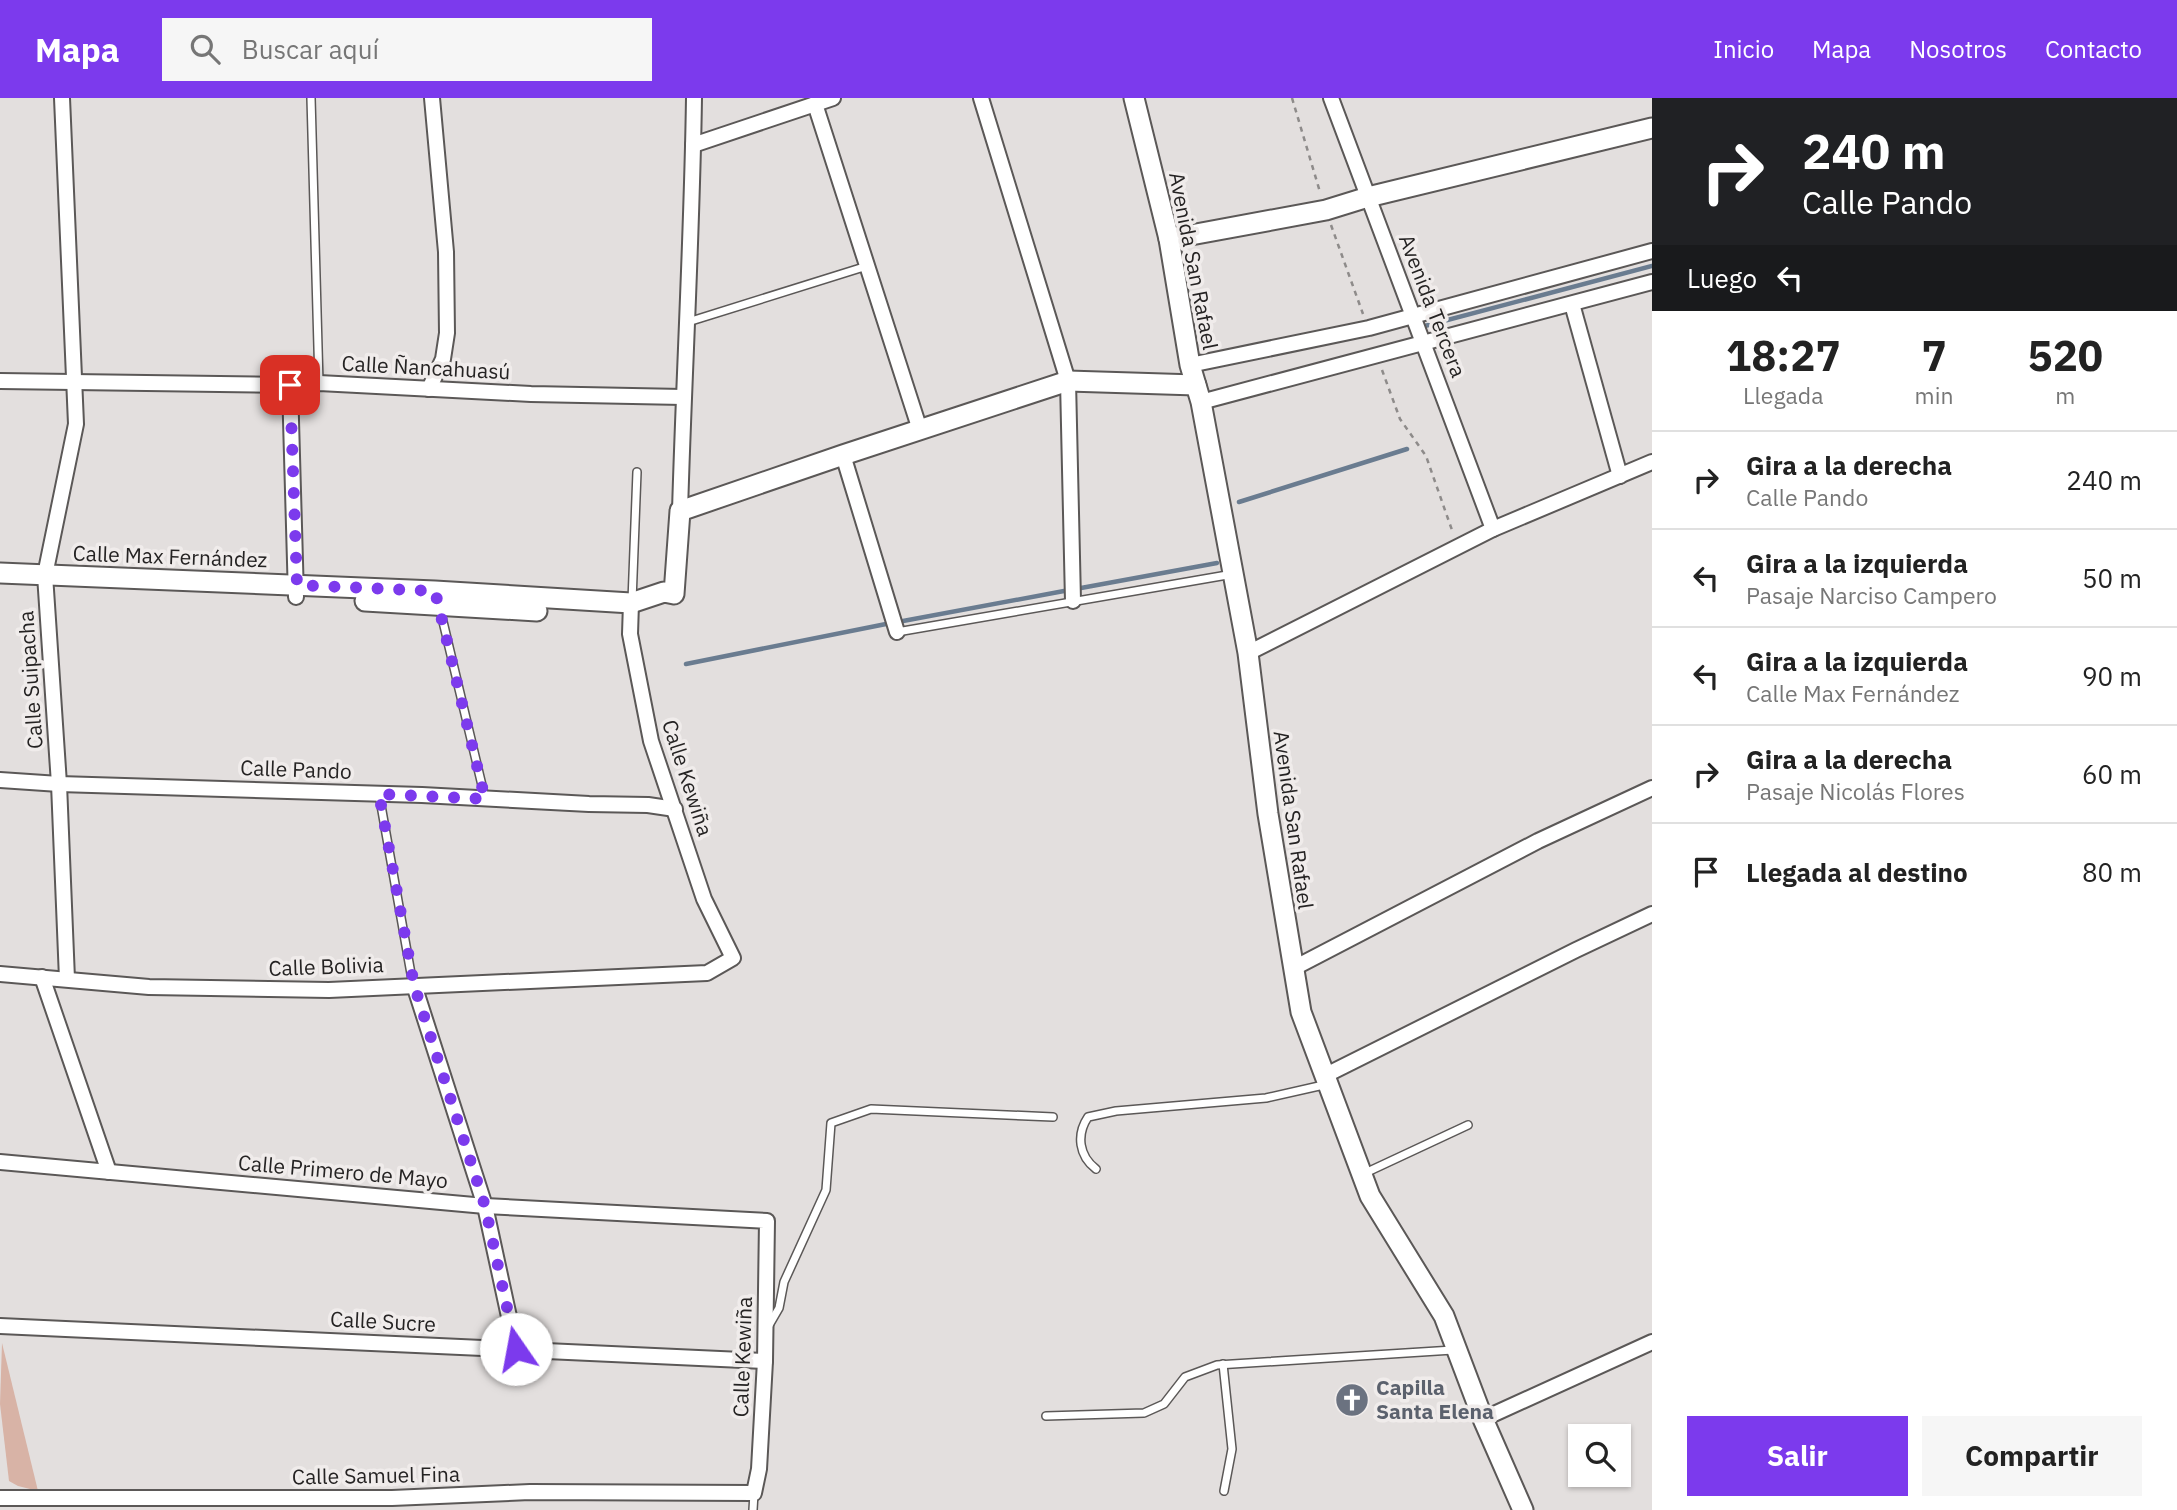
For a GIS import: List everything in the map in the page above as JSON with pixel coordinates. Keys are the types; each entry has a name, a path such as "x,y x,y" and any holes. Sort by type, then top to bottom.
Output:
{"street":[{"name":"Calle Suipacha","path":"62,98 76,424 46,581 59,784 67,979"},
{"path":"429,389 443,359 447,333 446,252 432,98"},
{"path":"631,609 664,592 674,594 688,322 694,98"},
{"path":"693,145 833,98"},
{"path":"981,98 1068,381 1073,601"},
{"name":"Avenida San Rafael","path":"1134,98 1169,239 1190,365 1234,574 1248,653 1268,814 1301,1012 1370,1196 1444,1316 1483,1419 1522,1510"},
{"name":"Avenida Tercera","path":"1331,98 1493,529"},
{"path":"815,104 920,430"},
{"path":"1169,239 1326,210 1368,197 1652,128"},
{"path":"1190,365 1413,317 1652,251"},
{"path":"680,512 1068,381 1198,393 1423,343 1652,282"},
{"path":"1572,304 1620,476"},
{"name":"Calle Ñancahuasú","path":"0,381 290,385 319,383 531,394 683,397"},
{"path":"290,385 296,591"},
{"path":"843,455 897,632"},
{"path":"1248,653 1493,529 1652,462"},
{"name":"Calle Max Fernández","path":"0,573 46,581"},
{"name":"Calle Max Fernández","path":"0,585 46,581 631,609"},
{"name":"Calle Kewiña","path":"631,609 630,634 651,741 704,899 733,958"},
{"name":"Calle Pando","path":"0,780 648,805 675,809"},
{"path":"1292,969 1538,841 1652,788"},
{"path":"1327,1080 1576,950 1652,914"},
{"name":"Calle Bolivia","path":"0,974 149,987 329,990 707,973 733,958"},
{"path":"42,977 109,1172"},
{"path":"414,985 485,1206 516,1349"},
{"name":"Calle Primero de Mayo","path":"0,1162 485,1206 767,1221"},
{"name":"Calle Kewiña","path":"754,1493 759,1469 765,1361 767,1221"},
{"name":"Calle Sucre","path":"0,1326 765,1361"},
{"path":"1483,1419 1652,1342"},
{"name":"Calle Samuel Fina","path":"0,1499 370,1504 530,1492 754,1493"}],"lane":[{"path":"311,98 319,383"},
{"path":"688,322 867,266"},
{"path":"631,609 638,472"},
{"path":"897,632 1234,574"},
{"path":"437,598 485,799"},
{"path":"379,794 414,985"},
{"path":"1096,1169 1085,1161 1082,1151 1083,1124 1088,1116 1116,1111 1266,1098 1327,1080"},
{"path":"766,1331 779,1308 784,1282 826,1191 831,1123 871,1109 1053,1117"},
{"path":"1362,1175 1468,1125"},
{"path":"1046,1416 1144,1413 1164,1404 1185,1377 1217,1364 1457,1350"},
{"path":"1223,1364 1232,1449 1224,1491"},
{"path":"753,1510 754,1493"}],"shaded area":[{"path":"2,1343 38,1491 9,1481 0,1404"}],"waterway":[{"path":"1421,327 1652,266"},
{"path":"1239,502 1407,449"},
{"path":"1081,588 1217,563"},
{"path":"903,621 1064,591"},
{"path":"686,664 886,624"}],"place":[{"name":"Capilla Santa Elena","path":"1352,1400"}],"route":[{"path":"290,385 297,585 435,591 485,799 379,794 414,985 485,1206 516,1349"}]}
